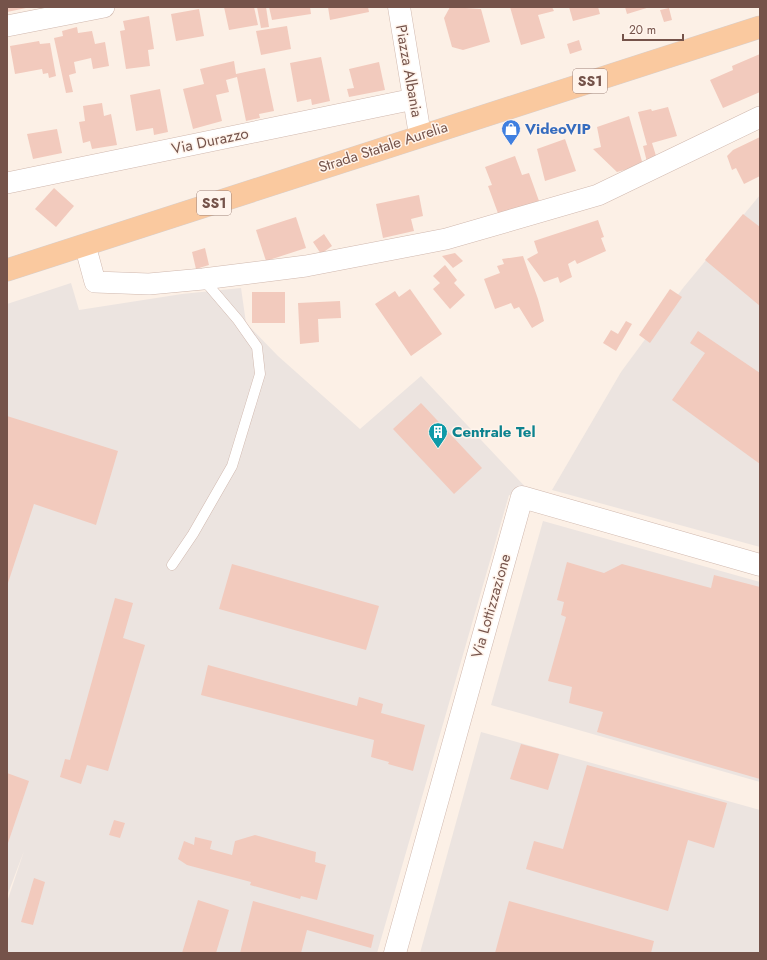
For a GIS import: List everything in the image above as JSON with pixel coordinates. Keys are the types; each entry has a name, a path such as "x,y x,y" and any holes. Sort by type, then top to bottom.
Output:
{"main road":[{"name":"Strada Statale Aurelia","path":"7,270 420,135 760,27"}],"street":[{"path":"7,26 104,7"},
{"name":"Piazza Albania","path":"399,7 420,135"},
{"name":"Via Durazzo","path":"7,183 414,99"},
{"path":"85,245 95,282 149,284 306,266 446,239 529,216 598,194 760,117"},
{"name":"Via Lottizzazione","path":"394,953 522,497 760,564"}],"lane":[{"path":"172,566 193,534 232,466 260,374 257,347 238,320 203,279"}],"shaded area":[{"path":"760,195 760,547 552,490 621,372 683,288"},
{"path":"71,283 79,310 182,294 241,288 246,323 278,356 360,429 421,376 531,493 509,495 377,953 7,953 7,902 24,851 7,896 7,304"},
{"path":"543,521 760,582 760,782 491,705"},
{"path":"481,732 760,810 760,953 420,953"}],"building":[{"path":"7,7 26,7 26,8 7,12"},
{"path":"224,7 254,7 258,25 229,30"},
{"path":"257,7 266,7 269,27 261,28"},
{"path":"269,7 310,7 311,14 272,20"},
{"path":"328,7 368,7 369,12 330,20"},
{"path":"450,7 481,9 490,42 463,50 452,47 444,18"},
{"path":"510,7 552,7 554,11 538,15 545,38 521,45"},
{"path":"569,7 598,7 600,14 573,21"},
{"path":"625,7 650,7 627,14"},
{"path":"669,8 672,20 664,22 660,10"},
{"path":"199,9 204,36 176,41 171,14"},
{"path":"149,16 154,49 148,50 150,66 126,69 120,31 125,30 123,21"},
{"path":"287,26 291,49 261,55 256,31"},
{"path":"77,27 78,33 92,31 95,44 105,42 109,66 93,69 91,58 74,62 76,73 69,75 73,92 66,93 54,38 63,36 62,31"},
{"path":"579,40 582,50 570,54 567,44"},
{"path":"39,41 40,44 50,43 56,76 49,78 48,73 43,74 42,69 15,74 10,46"},
{"path":"760,54 760,92 723,108 710,80 733,70 732,66"},
{"path":"321,57 330,101 312,105 311,99 297,102 290,63"},
{"path":"234,61 236,74 265,68 274,111 259,114 260,118 246,121 237,77 226,80 229,92 216,95 222,121 193,129 183,89 204,84 200,69"},
{"path":"379,62 385,90 349,97 347,89 354,88 349,69"},
{"path":"160,89 168,132 154,135 153,128 136,131 130,95"},
{"path":"102,103 104,116 111,114 117,145 92,149 90,141 83,143 79,122 85,121 83,106"},
{"path":"668,107 677,136 652,143 657,159 647,162 643,146 647,145 638,112 651,109 652,111"},
{"path":"629,116 643,165 617,172 593,149 601,147 597,127"},
{"path":"57,129 62,153 33,159 27,134"},
{"path":"760,137 760,176 744,184 736,168 732,170 727,156 733,150"},
{"path":"565,139 576,171 545,181 537,149"},
{"path":"515,156 522,175 529,173 539,201 499,216 488,186 492,185 485,167"},
{"path":"54,188 74,206 56,227 35,209"},
{"path":"419,195 423,216 411,219 414,231 383,238 376,204"},
{"path":"743,214 760,227 760,306 705,260"},
{"path":"296,217 306,248 266,261 256,230"},
{"path":"598,220 604,237 601,238 606,251 577,264 575,260 568,264 572,277 560,283 558,277 544,282 527,259 538,253 534,241"},
{"path":"324,234 332,246 321,254 313,242"},
{"path":"205,248 209,265 196,269 192,252"},
{"path":"455,253 463,261 453,268 442,256"},
{"path":"523,256 544,321 532,328 519,307 514,309 511,303 495,309 484,279 500,273 497,266 504,264 502,259"},
{"path":"445,265 457,280 454,283 465,295 450,309 433,289 440,283 433,276"},
{"path":"410,289 442,334 411,356 375,304 395,291 399,297"},
{"path":"670,289 682,297 650,343 639,335"},
{"path":"252,292 285,292 285,323 252,323"},
{"path":"340,301 341,318 318,319 319,342 300,344 298,303"},
{"path":"626,321 632,324 616,351 603,343 611,330 618,334"},
{"path":"698,331 760,373 760,464 672,400 705,353 690,343"},
{"name":"Centrale Tel","path":"421,403 482,468 454,494 393,429"},
{"path":"7,416 118,451 96,525 34,504 7,586"},
{"path":"567,562 604,573 622,564 711,588 714,575 760,587 760,779 597,732 603,712 569,703 572,687 548,681 566,617 561,615 564,602 557,600"},
{"path":"232,564 379,606 366,650 219,609"},
{"path":"115,598 133,603 123,638 145,645 108,771 87,765 81,784 60,777 65,759 70,760"},
{"path":"208,665 357,706 359,697 383,704 381,713 425,725 413,771 388,764 389,762 371,757 374,740 201,695"},
{"path":"521,744 559,754 548,790 510,779"},
{"path":"587,765 727,803 714,848 688,840 668,911 526,869 534,841 563,849"},
{"path":"7,773 29,781 7,846"},
{"path":"114,820 125,823 120,838 109,835"},
{"path":"255,835 316,852 315,862 326,865 317,900 301,896 300,899 250,885 251,882 187,865 178,859 184,841 194,845 195,837 212,841 210,849 232,855 235,841"},
{"path":"34,878 45,882 33,925 21,922"},
{"path":"198,900 229,910 216,953 182,953"},
{"path":"253,901 374,935 371,948 307,930 301,953 240,953"},
{"path":"509,901 654,941 651,953 495,953"}],"place":[{"name":"VideoVIP","path":"511,146"},
{"name":"Centrale Tel","path":"438,449"}]}
